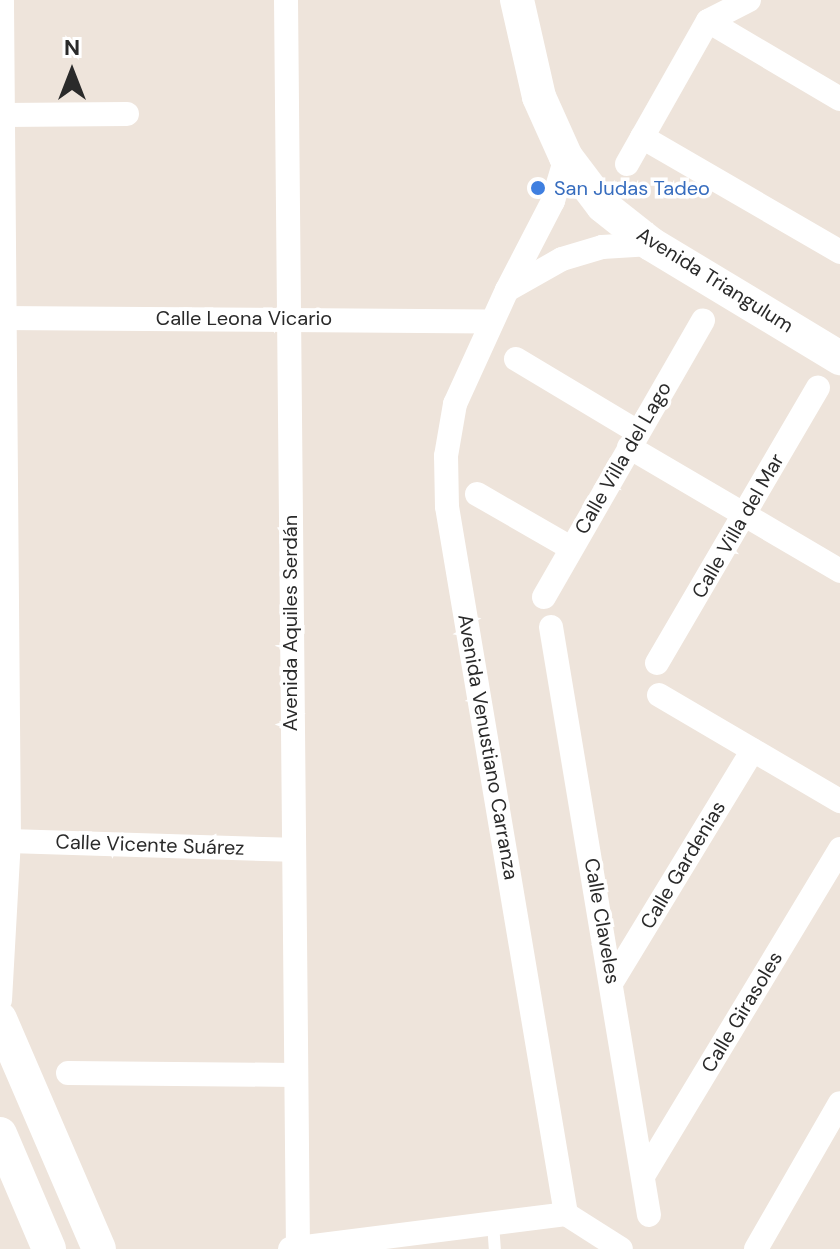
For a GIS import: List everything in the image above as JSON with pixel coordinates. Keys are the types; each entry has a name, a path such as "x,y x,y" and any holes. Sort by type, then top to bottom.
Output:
{"main road":[{"path":"524,8 539,97 566,157"},
{"name":"Avenida Triangulum","path":"566,157 603,206 651,244 840,358"},
{"path":"0,1019 99,1249"},
{"path":"0,1134 49,1249"}],"street":[{"path":"0,1000 9,841 2,0"},
{"name":"Avenida Aquiles Serdán","path":"286,0 294,1247"},
{"path":"627,164 708,21 749,0"},
{"path":"708,21 840,99"},
{"path":"4,115 127,114"},
{"path":"642,137 840,252"},
{"name":"Avenida Venustiano Carranza","path":"566,157 553,201 488,321 455,404 446,456 447,507 566,1214"},
{"name":"Avenida Venustiano Carranza","path":"507,290 562,259 602,247 651,244"},
{"name":"Calle Leona Vicario","path":"4,318 289,317 488,321"},
{"name":"Calle Villa del Lago","path":"544,597 703,320"},
{"path":"516,359 744,515 840,571"},
{"name":"Calle Villa del Mar","path":"657,663 818,388"},
{"path":"477,494 571,548"},
{"name":"Calle Claveles","path":"551,627 613,980 649,1215"},
{"path":"659,695 840,801"},
{"name":"Calle Gardenias","path":"613,980 753,750"},
{"name":"Calle Vicente Suárez","path":"9,841 291,850"},
{"name":"Calle Girasoles","path":"643,1176 840,849"},
{"path":"68,1073 294,1075"},
{"path":"756,1249 840,1103"},
{"path":"294,1247 566,1214 621,1249"}],"lane":[{"path":"493,1223 495,1249"}],"place":[{"name":"San Judas Tadeo","path":"538,188"}]}
